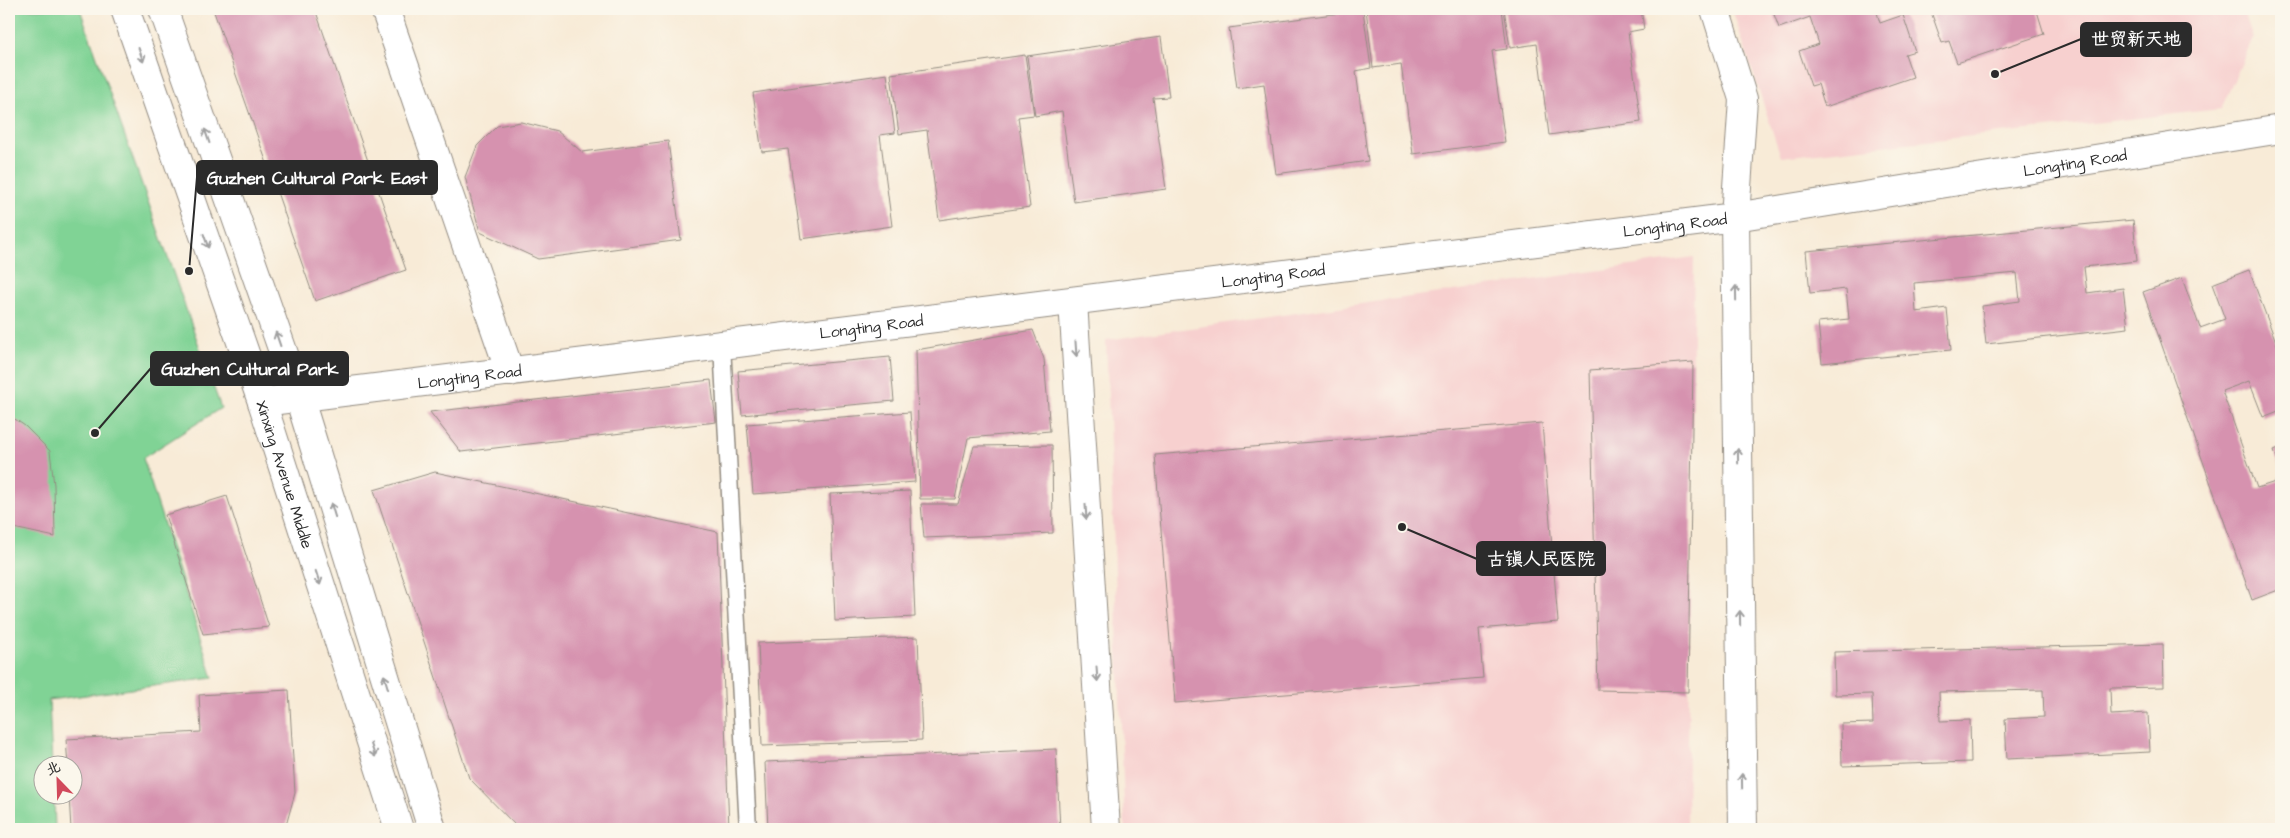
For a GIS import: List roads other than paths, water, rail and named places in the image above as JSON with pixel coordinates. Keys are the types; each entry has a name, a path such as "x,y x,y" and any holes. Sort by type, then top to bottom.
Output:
{"street":[{"name":"Xinxing Avenue Middle","path":"125,9 262,402 399,829"},
{"path":"163,9 299,397 432,829"},
{"path":"385,9 510,372"},
{"path":"1714,9 1743,99 1736,217 1743,829"},
{"name":"Longting Road","path":"262,402 722,346 1736,217 2281,129"},
{"path":"1073,301 1106,829"},
{"path":"363,717 394,708"}],"lane":[{"path":"722,346 748,829"}],"place":[{"name":"世贸新天地","path":"1995,74"},
{"name":"Guzhen Cultural Park East","path":"189,271"},
{"name":"Guzhen Cultural Park","path":"95,433"},
{"name":"古镇人民医院","path":"1402,527"}]}
